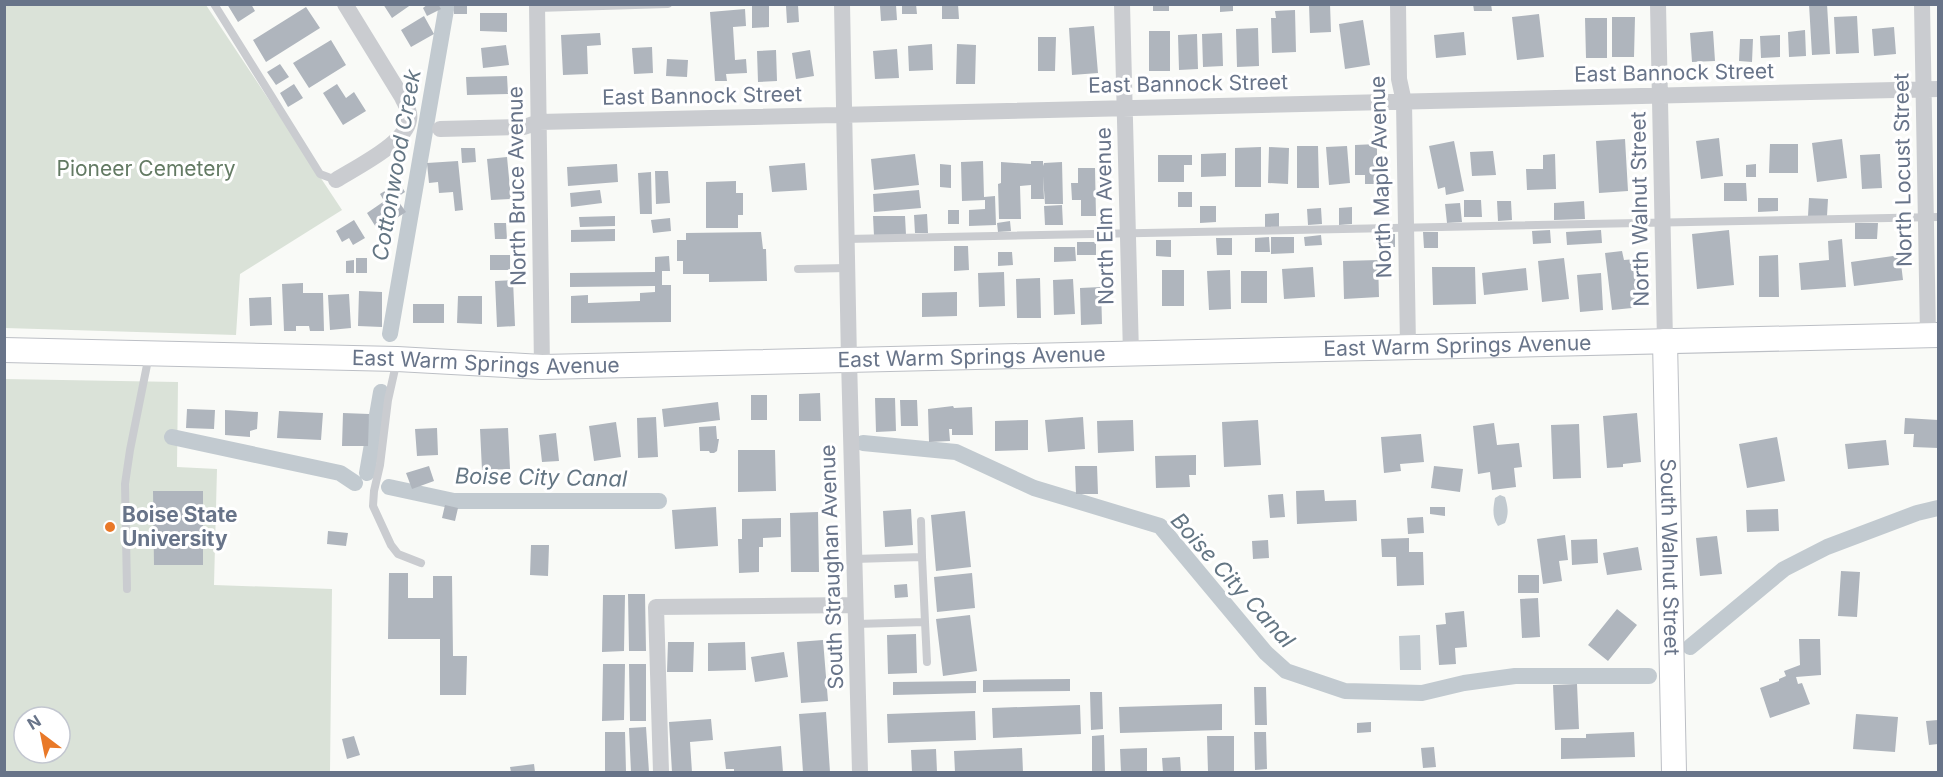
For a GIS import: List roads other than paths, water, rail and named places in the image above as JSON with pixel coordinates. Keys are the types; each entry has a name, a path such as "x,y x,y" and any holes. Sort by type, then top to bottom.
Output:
{"street":[{"path":"336,180 393,144 410,119 402,98 345,4"},
{"name":"South Straughan Avenue","path":"842,4 860,772"},
{"name":"North Elm Avenue","path":"1122,4 1131,354"},
{"name":"North Maple Avenue","path":"1398,4 1399,79 1404,102 1408,347"},
{"name":"North Walnut Street","path":"1658,4 1665,341"},
{"name":"North Locust Street","path":"1922,4 1931,90 1933,335"},
{"name":"North Bruce Avenue","path":"537,6 542,367"},
{"name":"East Bannock Street","path":"440,129 524,127 539,122 1931,90"},
{"name":"East Warm Springs Avenue","path":"4,350 397,359 542,367 1933,335"},
{"name":"South Walnut Street","path":"1665,341 1674,772"},
{"path":"661,772 656,608 855,605"}],"lane":[{"path":"214,4 320,174 336,180"},
{"path":"537,6 668,4"},
{"path":"846,239 1932,217"},
{"path":"798,269 847,268"},
{"path":"127,589 125,484 149,354"},
{"path":"397,359 388,400 373,506 391,545 398,554 421,563"},
{"path":"921,521 927,662"},
{"path":"854,559 922,556"},
{"path":"856,624 925,622"}],"waterway":[{"name":"Cottonwood Creek","path":"390,334 447,4"},
{"name":"Cottonwood Creek","path":"367,473 381,392"},
{"name":"Boise City Canal","path":"172,437 340,473 355,483"},
{"name":"Boise City Canal","path":"863,443 956,452 1034,488 1160,526 1266,653 1286,671 1345,691 1422,693 1464,683 1515,676 1649,676"},
{"name":"Boise City Canal","path":"389,487 454,501 659,501"},
{"name":"Boise City Canal","path":"1690,647 1784,569 1827,547 1917,513 1938,508"}],"place":[{"name":"Boise State University","path":"110,527"}],"park label":[{"name":"Pioneer Cemetery","path":"146,169"}]}
